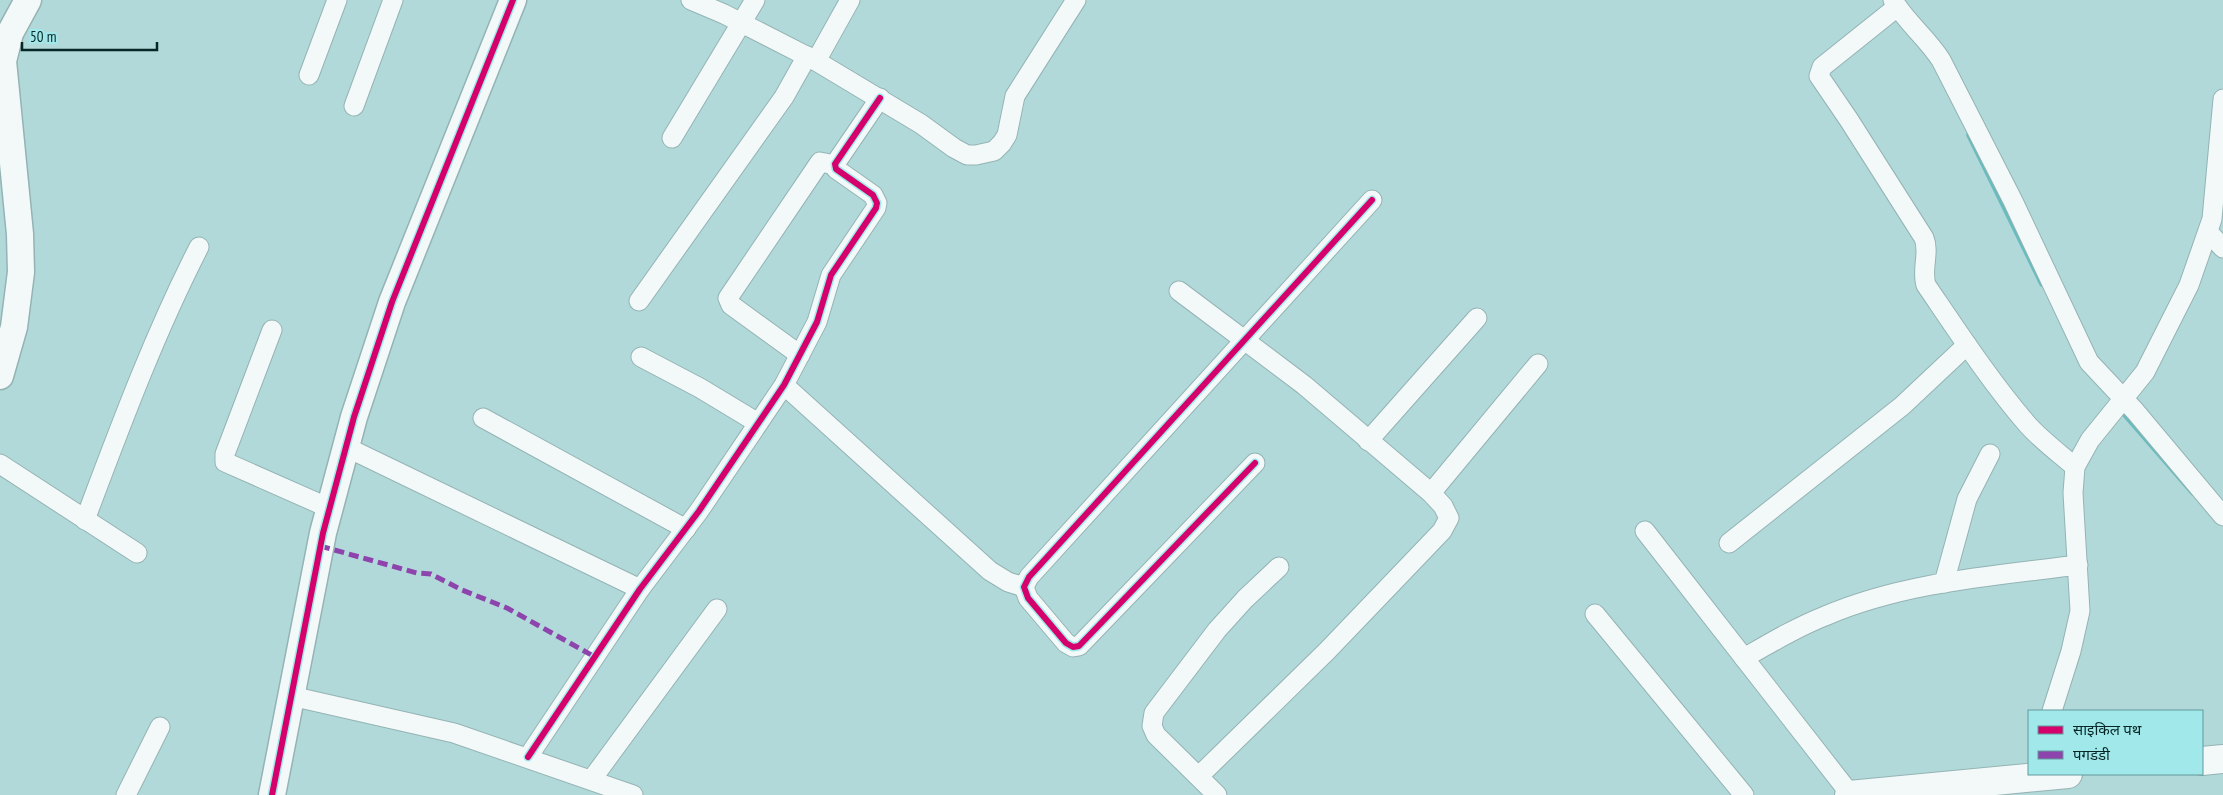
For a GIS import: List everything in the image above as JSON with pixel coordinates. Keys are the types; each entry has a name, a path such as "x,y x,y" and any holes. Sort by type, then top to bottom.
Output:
{"main road":[{"path":"2203,761 2223,759"},
{"path":"1850,795 1987,788 2032,782 2064,775"}],"street":[{"path":"309,75 337,0"},
{"path":"354,106 392,0"},
{"path":"275,794 291,696 330,508 346,447 392,302 513,0"},
{"path":"691,0 812,58 880,98 967,155 984,155 994,151 1007,135 1015,96 1076,0"},
{"path":"672,138 755,0"},
{"path":"639,301 812,58 850,0"},
{"path":"0,376 14,327 21,272 20,234 2,52 23,2"},
{"path":"2075,467 2028,425 1967,345 1926,285 1924,277 1927,248 1924,238 1819,76 1822,67 1892,9 1926,39 1941,60 2013,201 2089,362 2120,404 2223,516"},
{"path":"835,165 880,98"},
{"path":"2052,710 2071,651 2080,611 2073,493 2075,467 2086,446 2145,372 2189,285 2209,233 2214,204 2223,99"},
{"path":"800,355 731,304 728,298 820,162 835,165"},
{"path":"528,757 640,589 686,529 758,424 784,385 800,355 817,322 831,275 877,206 873,195 836,169 835,165"},
{"path":"1256,463 1079,646 1073,647 1066,642 1028,598 1024,587 1029,577 1372,200"},
{"path":"2209,233 2223,248"},
{"path":"85,520 141,372 172,300 199,247"},
{"path":"1179,290 1304,385 1431,493 1448,514 1446,527 1327,652 1199,776"},
{"path":"1368,441 1477,318"},
{"path":"272,330 225,454 226,462 330,508"},
{"path":"1728,543 1902,406 1967,345"},
{"path":"641,357 700,388 758,424"},
{"path":"1431,493 1538,364"},
{"path":"784,385 990,571 1008,582 1024,587"},
{"path":"483,418 686,529"},
{"path":"346,447 640,589"},
{"path":"1944,583 1967,499 1990,454"},
{"path":"0,464 137,553"},
{"path":"1644,531 1850,795"},
{"path":"1744,658 1824,616 1873,599 1944,583 2078,565"},
{"path":"1218,795 1156,735 1152,726 1154,713 1217,630 1245,599 1280,567"},
{"path":"592,779 717,608"},
{"path":"1595,614 1744,795"},
{"path":"291,696 454,734 592,779 611,791 633,795"},
{"path":"126,795 160,727"}],"waterway":[{"path":"1969,135 2042,284"},
{"path":"2119,408 2193,493"}],"marked path":[{"path":"320,546 417,573 431,574 462,590 507,608 595,657"}],"cycle path":[{"path":"272,795 323,533 354,417 392,302 513,0"},
{"path":"528,757 640,589 699,511 784,385 817,322 831,275 876,208 877,203 873,195 836,169 835,164 880,98"},
{"path":"1255,463 1079,646 1073,647 1066,643 1028,598 1024,587 1029,577 1372,200"}]}
